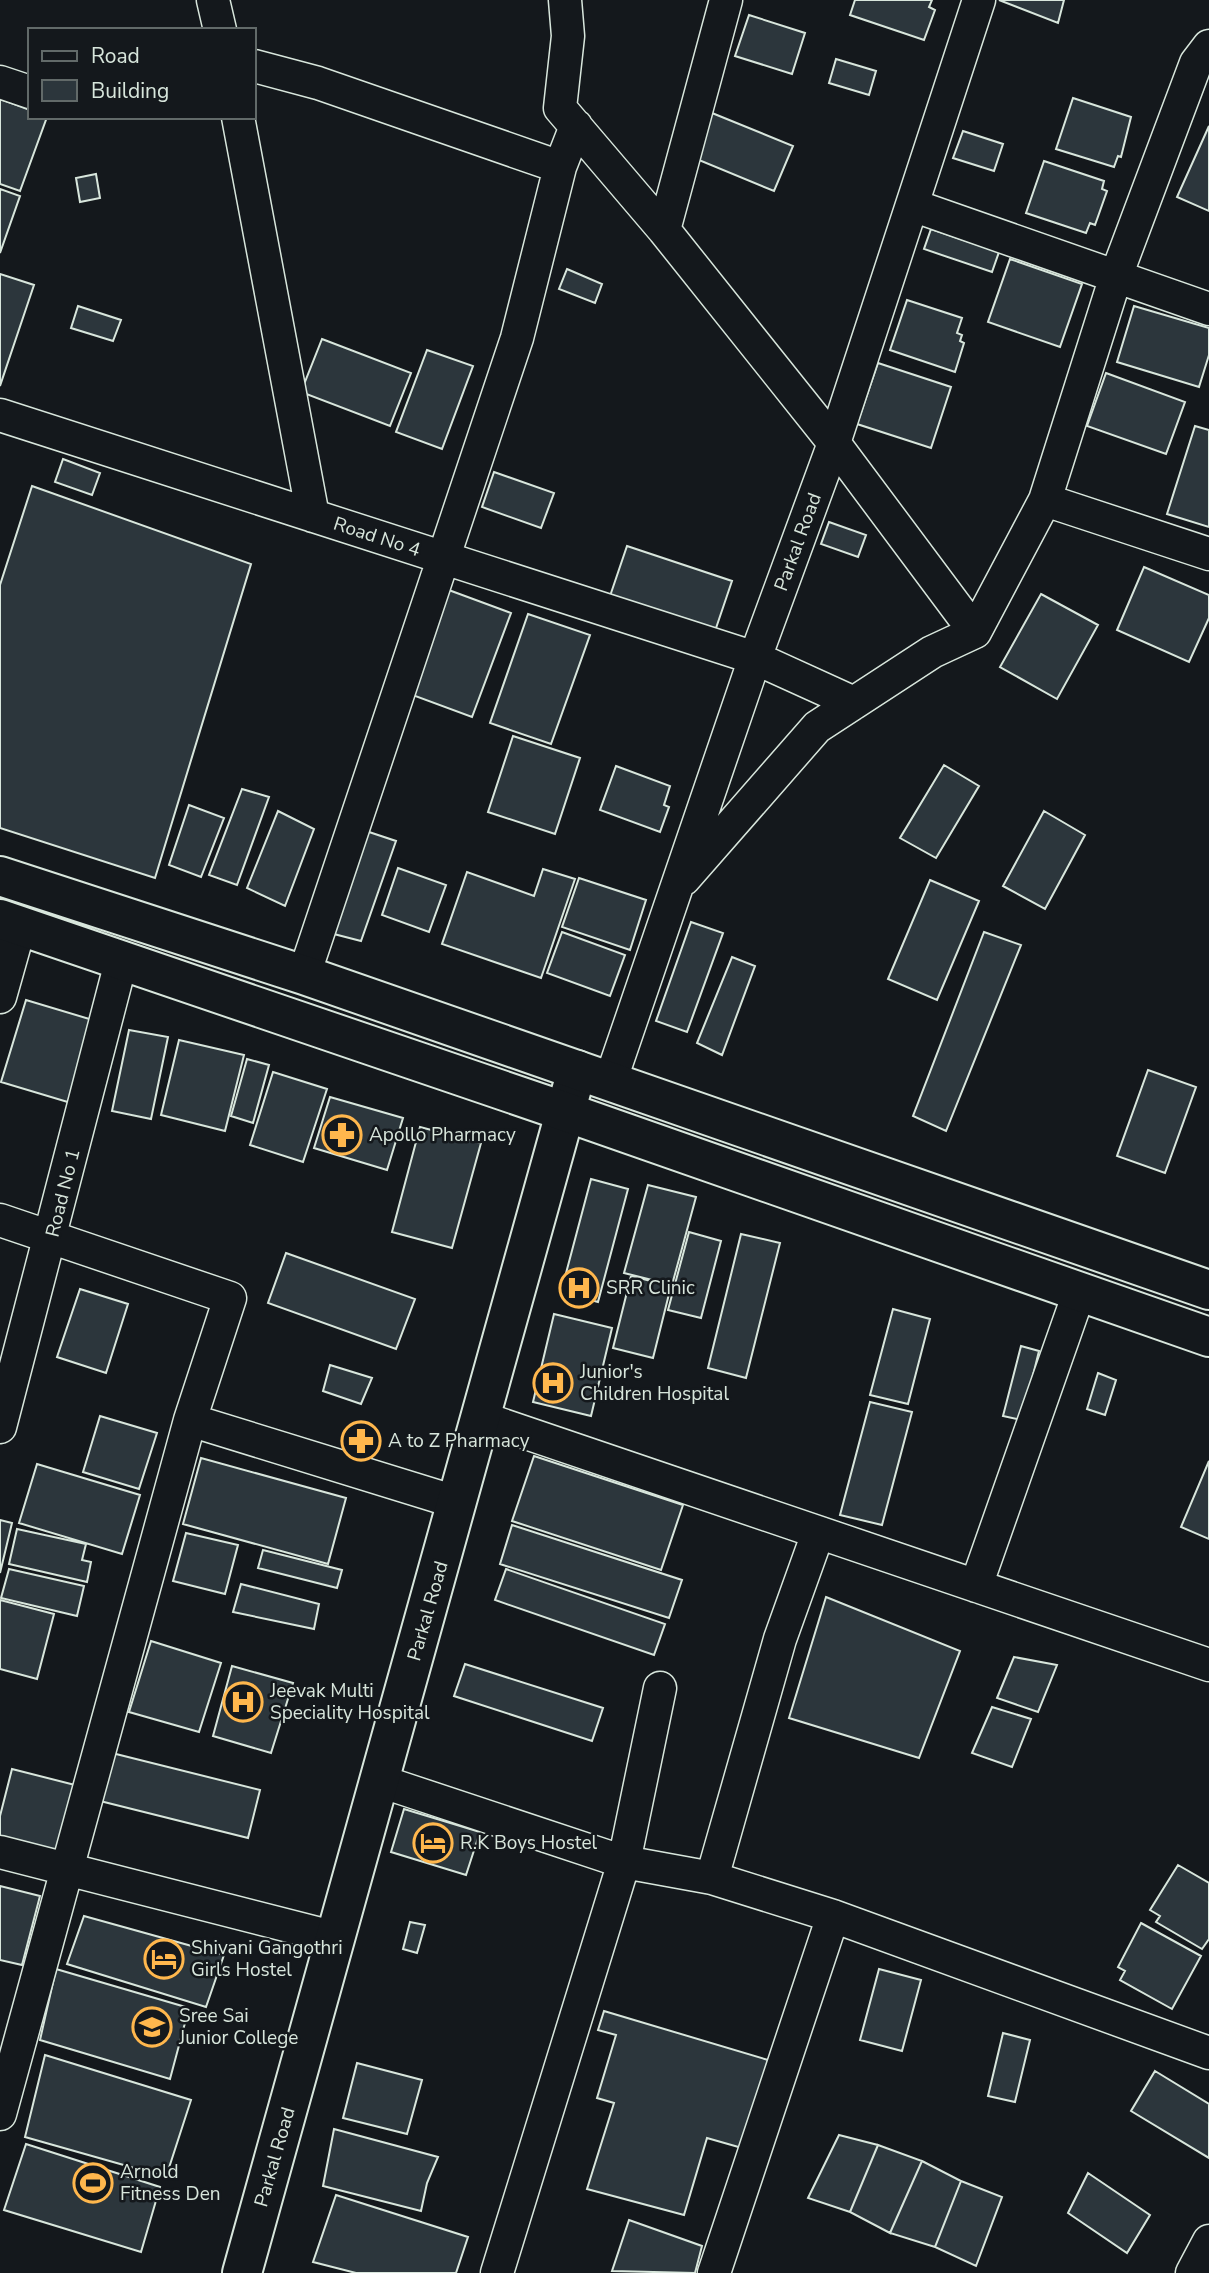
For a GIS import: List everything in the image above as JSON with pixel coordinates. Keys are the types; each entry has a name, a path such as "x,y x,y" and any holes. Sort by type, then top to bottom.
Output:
{"main road":[{"path":"0,876 304,975 1209,1290"},
{"path":"10,922 122,958 1209,1337"},
{"name":"Parkal Road","path":"242,2273 566,1112 594,1076"}],"street":[{"path":"212,0 219,28"},
{"path":"565,0 568,36 560,108 664,230 834,443 975,632"},
{"path":"664,230 726,0"},
{"name":"Parkal Road","path":"594,1076 673,891 834,443 979,0"},
{"path":"673,891 817,727 932,652 975,632 1045,500 1116,276 1205,59"},
{"path":"256,67 318,83 560,167"},
{"path":"0,82 28,91"},
{"path":"238,119 313,516"},
{"path":"304,975 517,338 560,167 576,126"},
{"path":"912,205 1209,309"},
{"name":"Road No 4","path":"0,415 755,658 854,703"},
{"path":"1045,500 1209,554"},
{"path":"0,997 10,922"},
{"name":"Road No 1","path":"0,1427 122,958"},
{"path":"0,1220 230,1298 190,1420 0,2114"},
{"path":"976,1586 1079,1293"},
{"path":"482,1418 1209,1665"},
{"path":"190,1420 458,1503"},
{"path":"712,1878 780,1639 818,1533"},
{"path":"497,2273 624,1862 660,1688"},
{"path":"380,1781 624,1862 712,1878 833,1916 1209,2053"},
{"path":"0,1852 336,1938"},
{"path":"714,2273 833,1916"},
{"path":"1192,2273 1209,2242"}],"building":[{"path":"855,0 932,0 929,7 935,10 924,40 850,15"},
{"path":"999,0 1064,0 1058,23"},
{"path":"749,15 805,33 792,74 735,56"},
{"path":"836,59 876,71 869,95 829,83"},
{"path":"1073,98 1131,117 1121,157 1118,156 1114,167 1056,149"},
{"path":"0,99 28,109 28,119 46,119 20,191 0,184"},
{"path":"712,113 793,146 774,191 694,158"},
{"path":"1209,126 1209,211 1177,197"},
{"path":"963,131 1003,144 994,171 953,158"},
{"path":"1044,161 1104,181 1102,189 1107,191 1095,225 1090,223 1086,233 1026,213"},
{"path":"96,174 100,198 80,202 76,178"},
{"path":"0,189 20,196 0,253"},
{"path":"931,229 999,252 992,272 924,249"},
{"path":"1010,259 1082,284 1060,347 988,322"},
{"path":"567,269 602,284 595,303 559,289"},
{"path":"0,274 34,285 0,386"},
{"path":"907,300 962,318 957,333 962,335 960,341 964,343 955,372 890,350"},
{"path":"78,306 121,320 113,341 71,328"},
{"path":"1134,306 1209,328 1209,355 1199,387 1117,362"},
{"path":"322,339 411,373 390,426 301,392"},
{"path":"427,350 473,366 442,449 396,432"},
{"path":"878,363 951,387 931,448 857,424"},
{"path":"1106,373 1185,402 1166,454 1087,426"},
{"path":"1195,426 1209,430 1209,527 1167,514"},
{"path":"63,459 100,473 92,495 55,482"},
{"path":"494,472 554,493 541,528 482,507"},
{"path":"32,486 251,564 155,878 0,828 0,585"},
{"path":"829,522 866,535 858,557 821,544"},
{"path":"627,546 732,581 714,634 609,599"},
{"path":"1144,567 1209,595 1209,618 1189,662 1117,630"},
{"path":"446,589 511,613 472,717 407,693"},
{"path":"1041,594 1098,625 1057,699 1000,667"},
{"path":"528,614 590,635 551,744 490,723"},
{"path":"513,736 580,758 555,834 488,812"},
{"path":"944,765 979,786 936,858 900,838"},
{"path":"616,766 670,786 664,805 669,807 660,832 600,810"},
{"path":"242,789 269,797 237,885 209,875"},
{"path":"189,805 224,818 201,877 169,865"},
{"path":"278,811 314,829 285,906 247,888"},
{"path":"1044,811 1085,835 1045,909 1003,886"},
{"path":"366,831 396,841 361,941 330,933"},
{"path":"398,868 446,885 429,932 382,915"},
{"path":"543,869 575,879 541,978 442,944 467,872 534,896"},
{"path":"579,878 646,900 630,950 562,927"},
{"path":"930,880 979,901 937,1000 888,979"},
{"path":"691,922 723,933 687,1032 656,1021"},
{"path":"562,932 625,955 610,996 547,973"},
{"path":"984,932 1021,945 946,1131 913,1116"},
{"path":"732,957 755,966 722,1055 697,1043"},
{"path":"26,1000 96,1021 71,1103 1,1082"},
{"path":"129,1030 168,1037 151,1119 112,1111"},
{"path":"179,1040 244,1055 225,1131 161,1115"},
{"path":"247,1059 269,1065 253,1123 231,1116"},
{"path":"1148,1070 1196,1087 1165,1173 1117,1156"},
{"path":"273,1072 327,1089 303,1162 250,1145"},
{"path":"330,1097 403,1118 387,1170 314,1148"},
{"path":"420,1127 481,1143 452,1248 392,1232"},
{"path":"591,1179 628,1189 598,1302 561,1292"},
{"path":"648,1185 696,1197 672,1285 624,1273"},
{"path":"689,1232 721,1241 701,1318 668,1310"},
{"path":"741,1234 780,1243 746,1378 708,1368"},
{"path":"286,1253 415,1299 396,1349 268,1303"},
{"path":"631,1276 671,1286 653,1358 613,1348"},
{"path":"80,1289 128,1304 106,1373 57,1357"},
{"path":"893,1309 930,1319 908,1404 870,1395"},
{"path":"554,1314 612,1328 591,1416 533,1402"},
{"path":"1021,1346 1039,1351 1022,1420 1003,1416"},
{"path":"330,1365 372,1378 361,1404 323,1391"},
{"path":"1098,1373 1116,1380 1105,1415 1087,1409"},
{"path":"870,1402 912,1412 882,1525 840,1515"},
{"path":"100,1416 157,1433 139,1489 83,1472"},
{"path":"534,1456 683,1505 661,1570 512,1521"},
{"path":"201,1458 346,1498 328,1564 183,1524"},
{"path":"1209,1461 1209,1539 1181,1527"},
{"path":"37,1464 140,1495 122,1554 19,1523"},
{"path":"0,1520 12,1523 0,1573"},
{"path":"512,1525 682,1580 669,1618 500,1564"},
{"path":"17,1529 86,1544 82,1560 91,1562 87,1582 9,1564"},
{"path":"186,1533 238,1545 225,1594 173,1581"},
{"path":"263,1550 342,1570 337,1588 258,1568"},
{"path":"9,1569 84,1586 77,1616 1,1598"},
{"path":"506,1569 665,1624 654,1655 495,1600"},
{"path":"241,1584 319,1604 314,1629 233,1612"},
{"path":"826,1597 960,1651 919,1758 789,1718"},
{"path":"0,1600 54,1614 37,1679 0,1669"},
{"path":"151,1641 221,1663 199,1732 129,1712"},
{"path":"1014,1657 1057,1665 1038,1712 997,1698"},
{"path":"465,1664 603,1708 592,1741 454,1696"},
{"path":"232,1666 293,1683 271,1753 213,1736"},
{"path":"992,1707 1031,1719 1012,1767 972,1753"},
{"path":"112,1753 260,1790 248,1838 100,1801"},
{"path":"12,1769 75,1785 57,1854 0,1840 0,1816"},
{"path":"404,1809 480,1832 466,1875 391,1852"},
{"path":"1178,1865 1209,1883 1209,1939 1202,1949 1156,1922 1160,1916 1150,1910"},
{"path":"0,1886 40,1896 22,1965 0,1960"},
{"path":"84,1916 224,1955 206,2007 67,1964"},
{"path":"410,1922 425,1925 417,1953 403,1949"},
{"path":"1141,1923 1201,1956 1172,2009 1120,1980 1125,1971 1118,1967"},
{"path":"56,1969 189,2008 170,2079 40,2040"},
{"path":"879,1969 921,1980 902,2051 860,2040"},
{"path":"604,2011 768,2060 742,2148 707,2138 684,2215 587,2189 614,2103 597,2098 616,2035 598,2030"},
{"path":"1003,2033 1030,2040 1015,2102 988,2096"},
{"path":"45,2055 191,2100 166,2177 25,2137"},
{"path":"357,2063 422,2080 407,2134 343,2118"},
{"path":"1155,2071 1209,2104 1209,2158 1131,2111"},
{"path":"334,2129 438,2157 427,2183 421,2211 323,2186"},
{"path":"839,2135 878,2145 850,2212 808,2198"},
{"path":"26,2144 160,2187 141,2252 4,2210"},
{"path":"878,2145 922,2161 890,2233 850,2212"},
{"path":"922,2161 961,2181 935,2247 890,2233"},
{"path":"1088,2173 1150,2215 1127,2253 1068,2213"},
{"path":"961,2181 1002,2197 976,2266 935,2247"},
{"path":"336,2195 468,2237 456,2273 356,2273 313,2262"},
{"path":"629,2220 702,2246 695,2273 612,2271"}],"place":[{"name":"Apollo Pharmacy","path":"342,1135"},
{"name":"SRR Clinic","path":"579,1288"},
{"name":"Junior's Children Hospital","path":"553,1383"},
{"name":"A to Z Pharmacy","path":"361,1441"},
{"name":"Jeevak Multi Speciality Hospital","path":"243,1702"},
{"name":"R.K Boys Hostel","path":"433,1843"},
{"name":"Shivani Gangothri Girls Hostel","path":"164,1959"},
{"name":"Sree Sai Junior College","path":"152,2027"},
{"name":"Arnold Fitness Den","path":"93,2183"}]}
